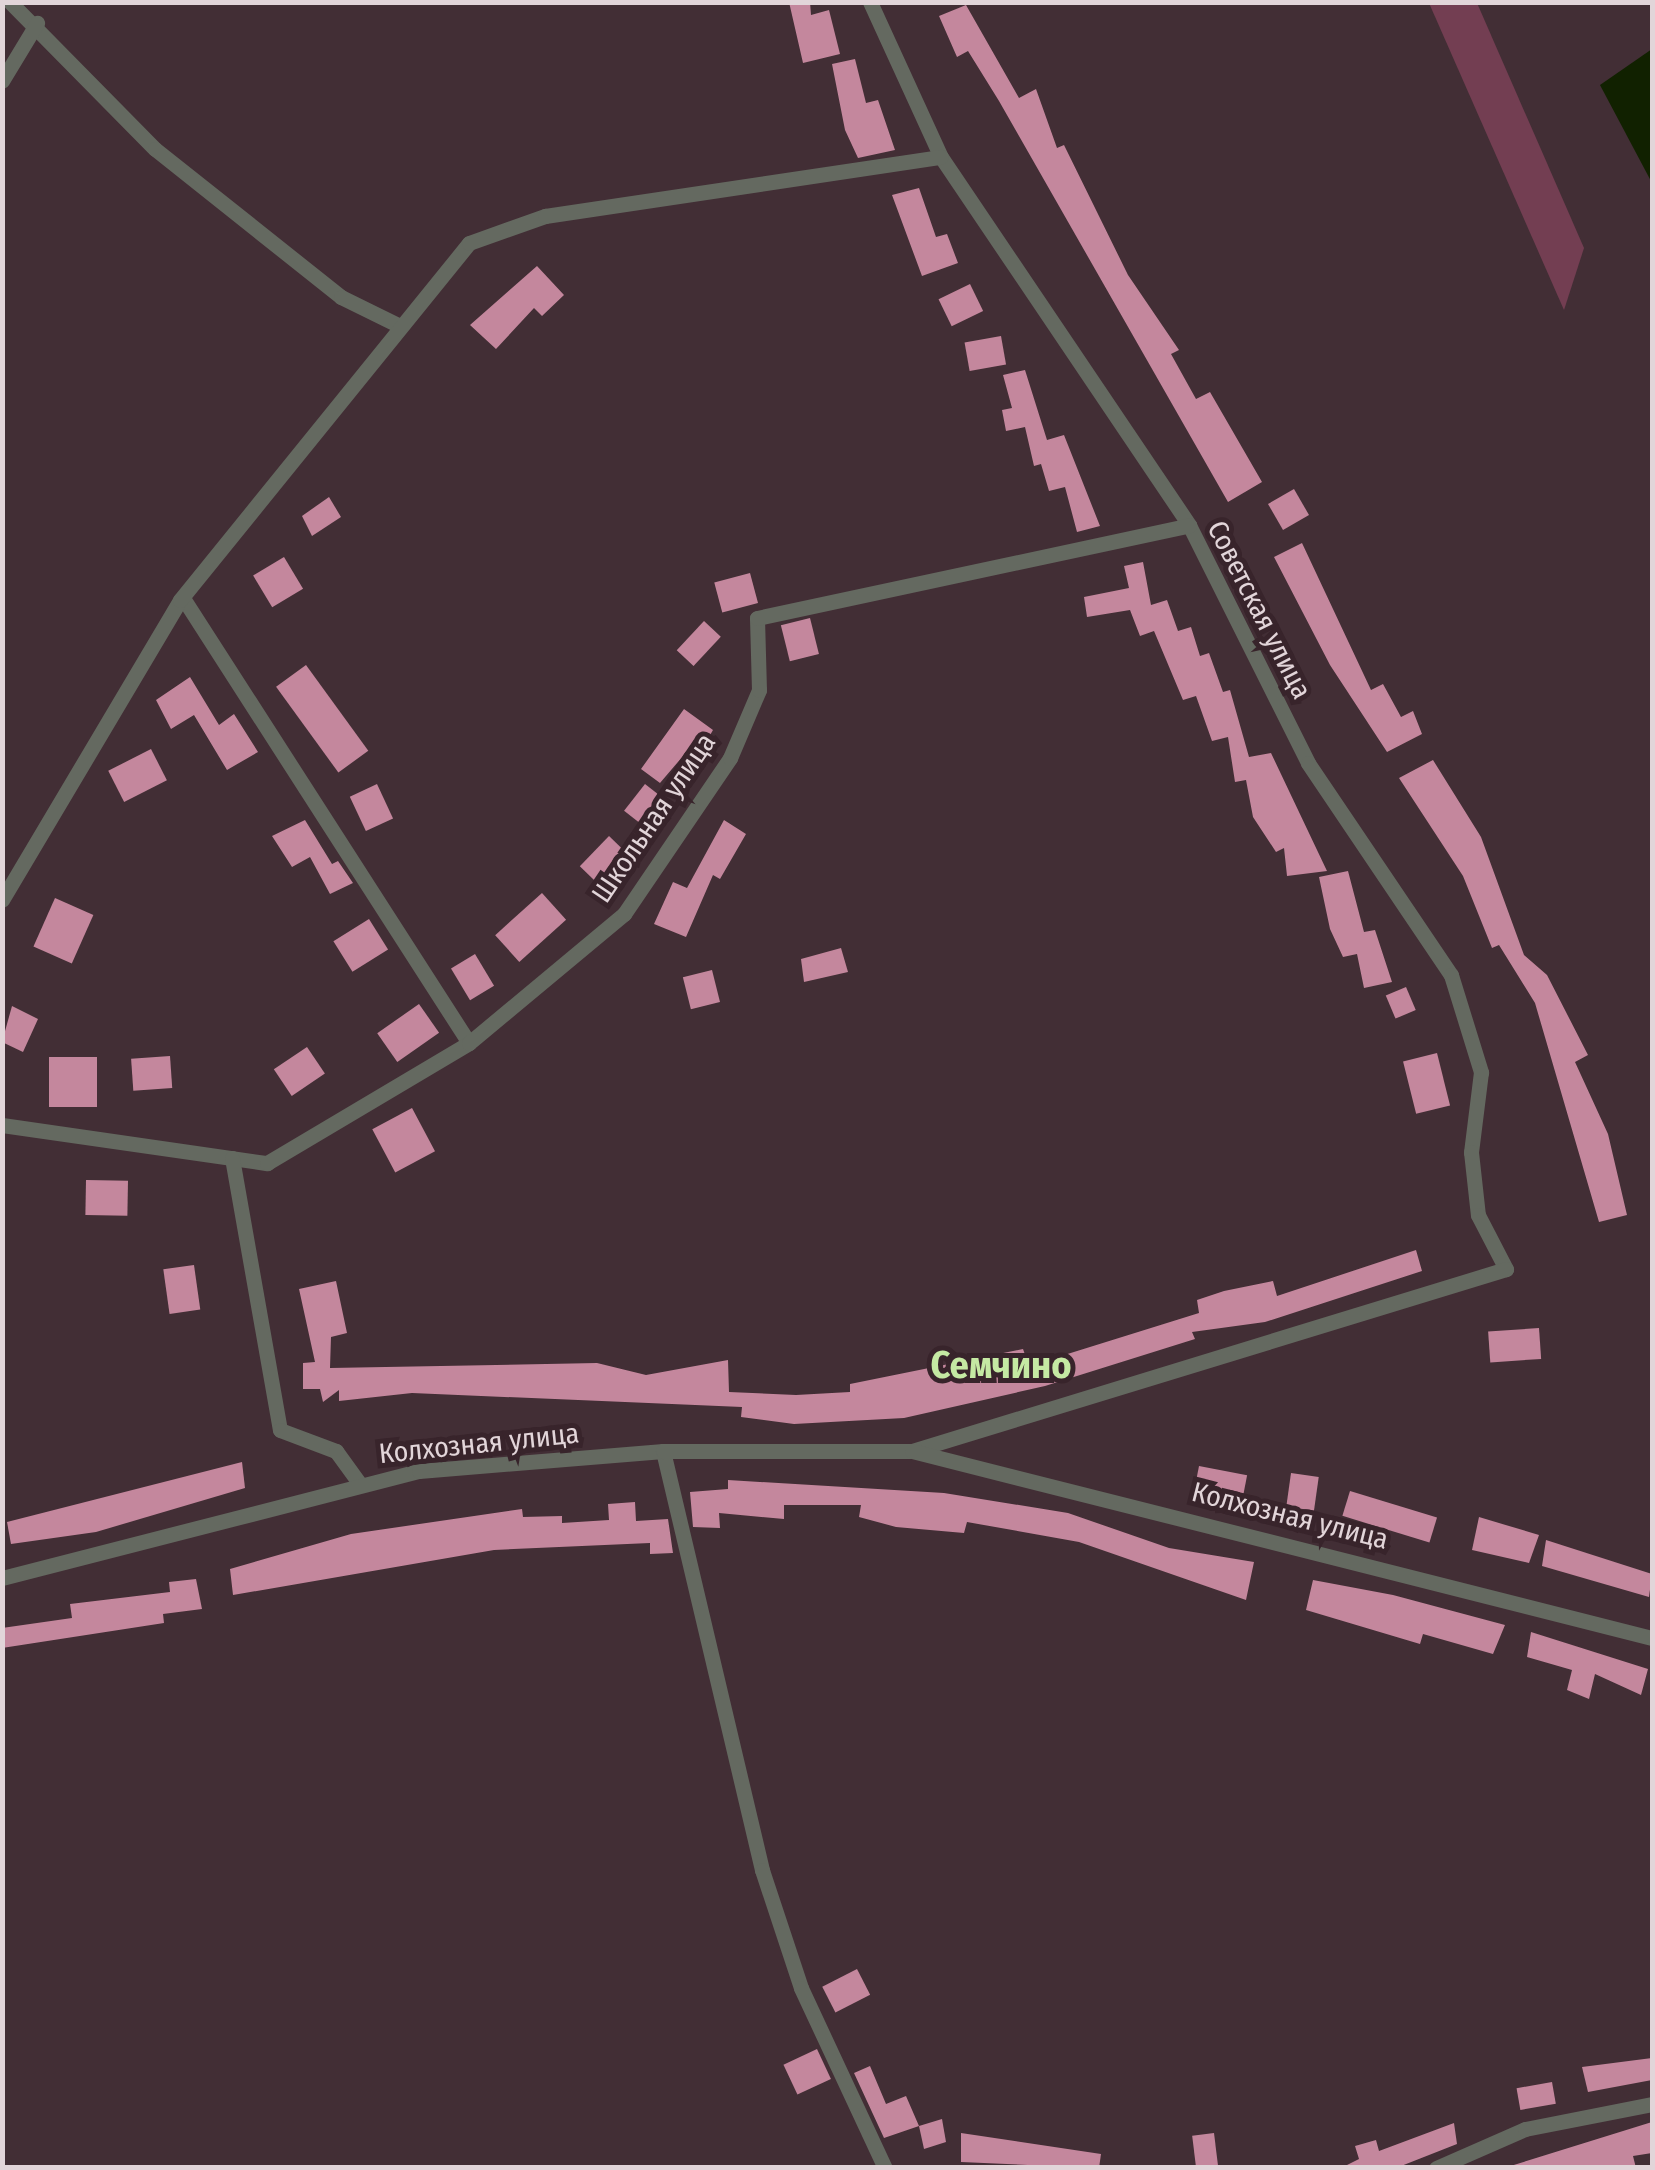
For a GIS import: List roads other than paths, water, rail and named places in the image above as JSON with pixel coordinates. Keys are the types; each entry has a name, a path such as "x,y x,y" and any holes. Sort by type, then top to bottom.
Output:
{"street":[{"path":"10,2 37,23 155,149 341,297 398,325"},
{"name":"Советская улица","path":"870,2 941,157 1189,525 1308,763 1451,975 1480,1072 1471,1152 1478,1216 1506,1268"},
{"path":"2,81 37,23"},
{"path":"2,900 183,598 398,325 469,243 546,216 941,157"},
{"name":"Школьная улица","path":"2,1125 267,1163 469,1043 624,914 730,758 758,690 756,618 1189,525"},
{"path":"183,598 469,1043"},
{"path":"232,1158 280,1430 336,1451 359,1484"},
{"name":"Колхозная улица","path":"912,1451 1506,1268"},
{"path":"663,1451 762,1870 802,1988 885,2168"},
{"name":"Колхозная улица","path":"2,1578 359,1484 663,1451 912,1451 1652,1638"},
{"path":"1436,2168 1526,2129 1652,2104"}],"district":[{"name":"Семчино","path":"1001,1366"}]}
